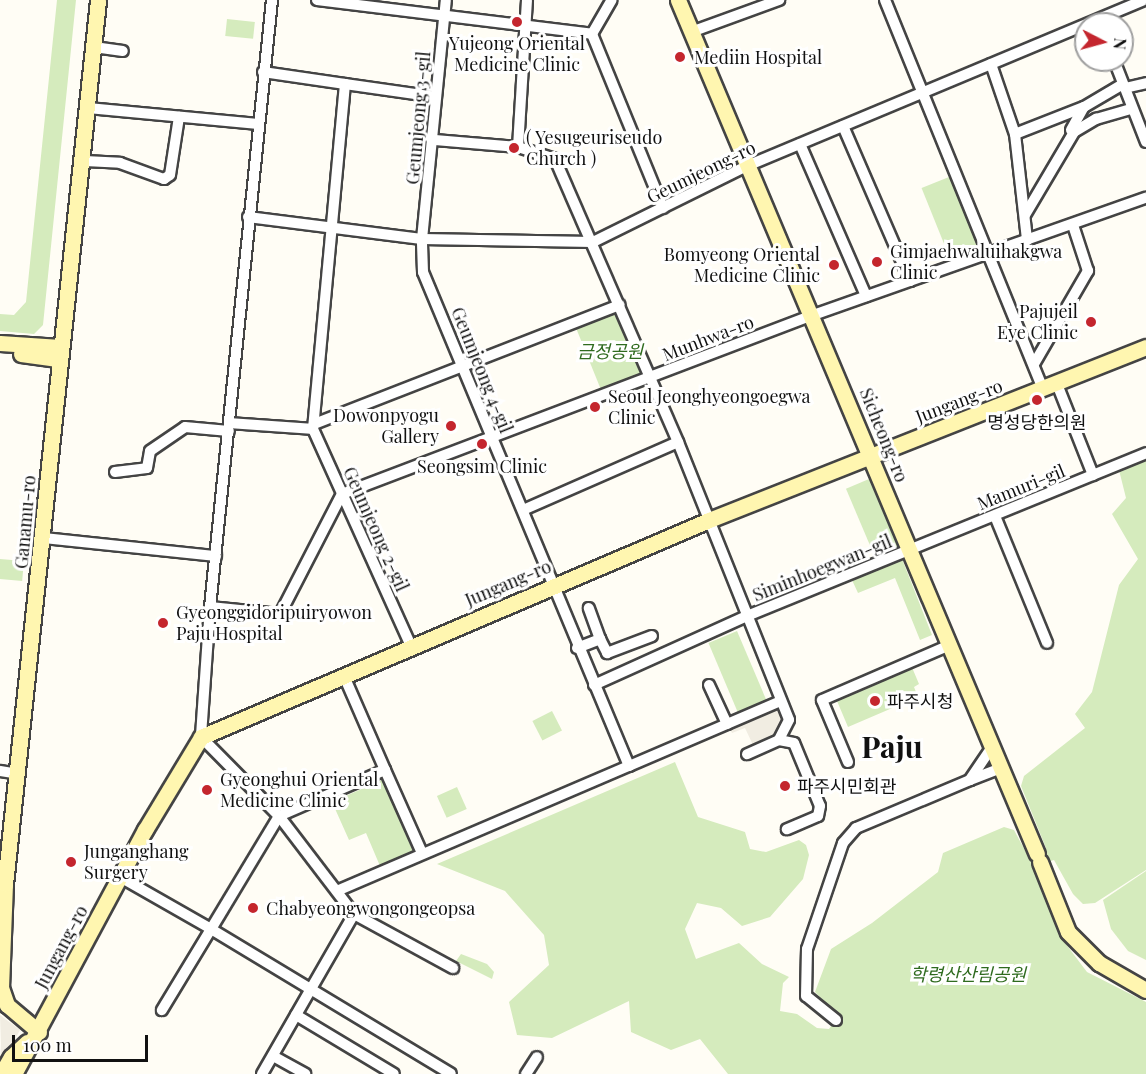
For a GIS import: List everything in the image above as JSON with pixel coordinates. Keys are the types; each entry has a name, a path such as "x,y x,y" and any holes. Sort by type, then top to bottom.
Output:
{"street":[{"name":"Ganamu-ro","path":"39,1032 6,1005 1,988 5,884 44,538 59,353 88,108 98,0"},
{"path":"272,0 248,217 230,427 210,607 201,737 279,816 354,914 453,968"},
{"path":"318,0 592,34"},
{"name":"Geumjeong 3-gil","path":"422,239 435,140 438,106 436,97 446,0"},
{"path":"518,147 527,0"},
{"path":"592,34 612,0"},
{"path":"691,32 779,0"},
{"path":"885,0 1034,364 1050,387 1093,475"},
{"name":"Geumjeong-ro","path":"1118,12 1143,0"},
{"name":"Sicheong-ro","path":"680,2 747,166 872,455 909,550 1068,932 1099,963 1146,990"},
{"name":"Geumjeong-ro","path":"248,217 422,239 593,242 747,166 1074,31"},
{"path":"592,34 663,208"},
{"path":"94,47 123,51"},
{"path":"991,64 1015,134 1028,240"},
{"path":"263,72 436,97"},
{"path":"1119,72 1146,142"},
{"path":"1015,134 1084,107 1124,86 1146,83"},
{"name":"Geumjeong 2-gil","path":"345,84 330,226 314,427 411,646"},
{"path":"1025,215 1069,139 1084,107"},
{"path":"88,108 258,124"},
{"path":"1069,139 1080,126 1132,109"},
{"path":"85,161 120,163 164,179 171,175 179,117"},
{"path":"843,126 910,281"},
{"path":"435,140 518,147 555,159 651,377 789,720 779,740"},
{"path":"800,144 866,296"},
{"name":"Munhwa-ro","path":"342,494 813,315 1146,198"},
{"path":"1034,364 1088,271 1073,225"},
{"name":"Geumjeong 4-gil","path":"422,239 423,272 491,438 556,584 578,648 629,766"},
{"path":"116,472 147,468 150,452 185,427 314,427 463,365 620,305"},
{"path":"0,343 59,353"},
{"name":"Jungang-ro","path":"14,1074 39,1032 120,877 201,737 709,520 1050,387 1146,347"},
{"path":"0,352 59,353"},
{"path":"523,510 678,442"},
{"name":"Mamuri-gil","path":"909,550 1146,453"},
{"path":"210,607 279,614 342,494"},
{"path":"995,516 1047,643"},
{"path":"44,538 216,556"},
{"name":"Siminhoegwan-gil","path":"594,686 747,616 909,550"},
{"path":"590,608 607,653 652,636"},
{"path":"578,648 600,639"},
{"path":"848,762 822,700 950,645"},
{"path":"344,676 422,853"},
{"path":"709,685 727,724"},
{"path":"337,891 781,701"},
{"path":"747,754 779,740 794,743 820,806 818,816 787,830"},
{"path":"970,780 992,747"},
{"path":"836,1020 806,996 807,950 843,843 856,828 1001,768"},
{"path":"162,1010 279,816 385,770"},
{"path":"0,771 18,774"},
{"path":"120,877 211,929 451,1074"},
{"path":"0,911 5,884"},
{"path":"262,1074 354,914"},
{"path":"296,1015 394,1074"},
{"name":"Jungang-ro","path":"1,1074 11,1057 39,1032"},
{"path":"273,1056 305,1074"},
{"path":"526,1074 537,1057"}],"green space":[{"path":"57,0 76,0 43,325 34,334 0,331 0,314 14,315 26,302"},
{"path":"227,19 255,22 253,39 225,36"},
{"path":"954,175 984,250 952,263 922,188"},
{"name":"금정공원","path":"619,309 646,376 602,393 575,327"},
{"name":"학령산산림공원","path":"1146,459 1146,870 1095,903 1083,904 1073,894 1054,860 1033,866 1062,939 1087,972 1146,1002 1146,1074 728,1074 700,1039 671,1050 631,1032 629,1001 552,1038 517,1035 509,1002 549,965 544,935 505,891 437,864 675,762 698,817 745,832 750,849 766,852 799,840 806,845 809,855 803,879 770,917 742,926 721,908 697,903 685,929 696,959 739,943 762,964 789,977 783,983 780,1011 797,1014 817,1028 829,1029 838,1016 815,992 831,949 872,923 938,872 943,853 1004,827 1014,830 1028,856 1046,848 1021,786 1024,776 1085,728 1075,714 1092,692 1119,585 1138,559 1112,514 1126,498 1119,470"},
{"path":"869,479 899,550 876,560 846,489"},
{"path":"0,559 24,561 22,581 0,579"},
{"path":"902,559 932,635 920,640 895,578 858,593 852,580"},
{"path":"737,631 766,700 738,712 708,643"},
{"path":"911,665 919,684 914,687 918,697 848,727 837,701 840,696"},
{"path":"552,711 562,731 542,741 532,721"},
{"path":"382,780 413,851 380,866 366,833 349,840 332,802"},
{"path":"457,787 467,809 447,818 437,796"},
{"path":"1146,871 1146,960 1128,951 1111,929 1103,900"},
{"path":"461,954 487,964 494,972 492,979 456,961"}],"shaded area":[{"path":"775,706 784,715 779,733 753,745 745,728 732,733 729,727"},
{"path":"0,1015 20,1030 0,1067 1,1044"}],"place":[{"name":"Yujeong Oriental Medicine Clinic","path":"517,22"},
{"name":"Mediin Hospital","path":"680,57"},
{"name":"( Yesugeuriseudo Church )","path":"514,148"},
{"name":"Gimjaehwaluihakgwa Clinic","path":"877,262"},
{"name":"Bomyeong Oriental Medicine Clinic","path":"834,265"},
{"name":"Pajujeil Eye Clinic","path":"1091,322"},
{"name":"명성당한의원","path":"1037,400"},
{"name":"Seoul Jeonghyeongoegwa Clinic","path":"595,407"},
{"name":"Dowonpyogu Gallery","path":"451,426"},
{"name":"Seongsim Clinic","path":"482,444"},
{"name":"Gyeonggidoripuiryowon Paju Hospital","path":"163,623"},
{"name":"파주시청","path":"875,701"},
{"name":"파주시민회관","path":"785,786"},
{"name":"Gyeonghui Oriental Medicine Clinic","path":"207,790"},
{"name":"Junganghang Surgery","path":"71,862"},
{"name":"Chabyeongwongongeopsa","path":"253,908"}],"district":[{"name":"Paju","path":"892,746"}]}
